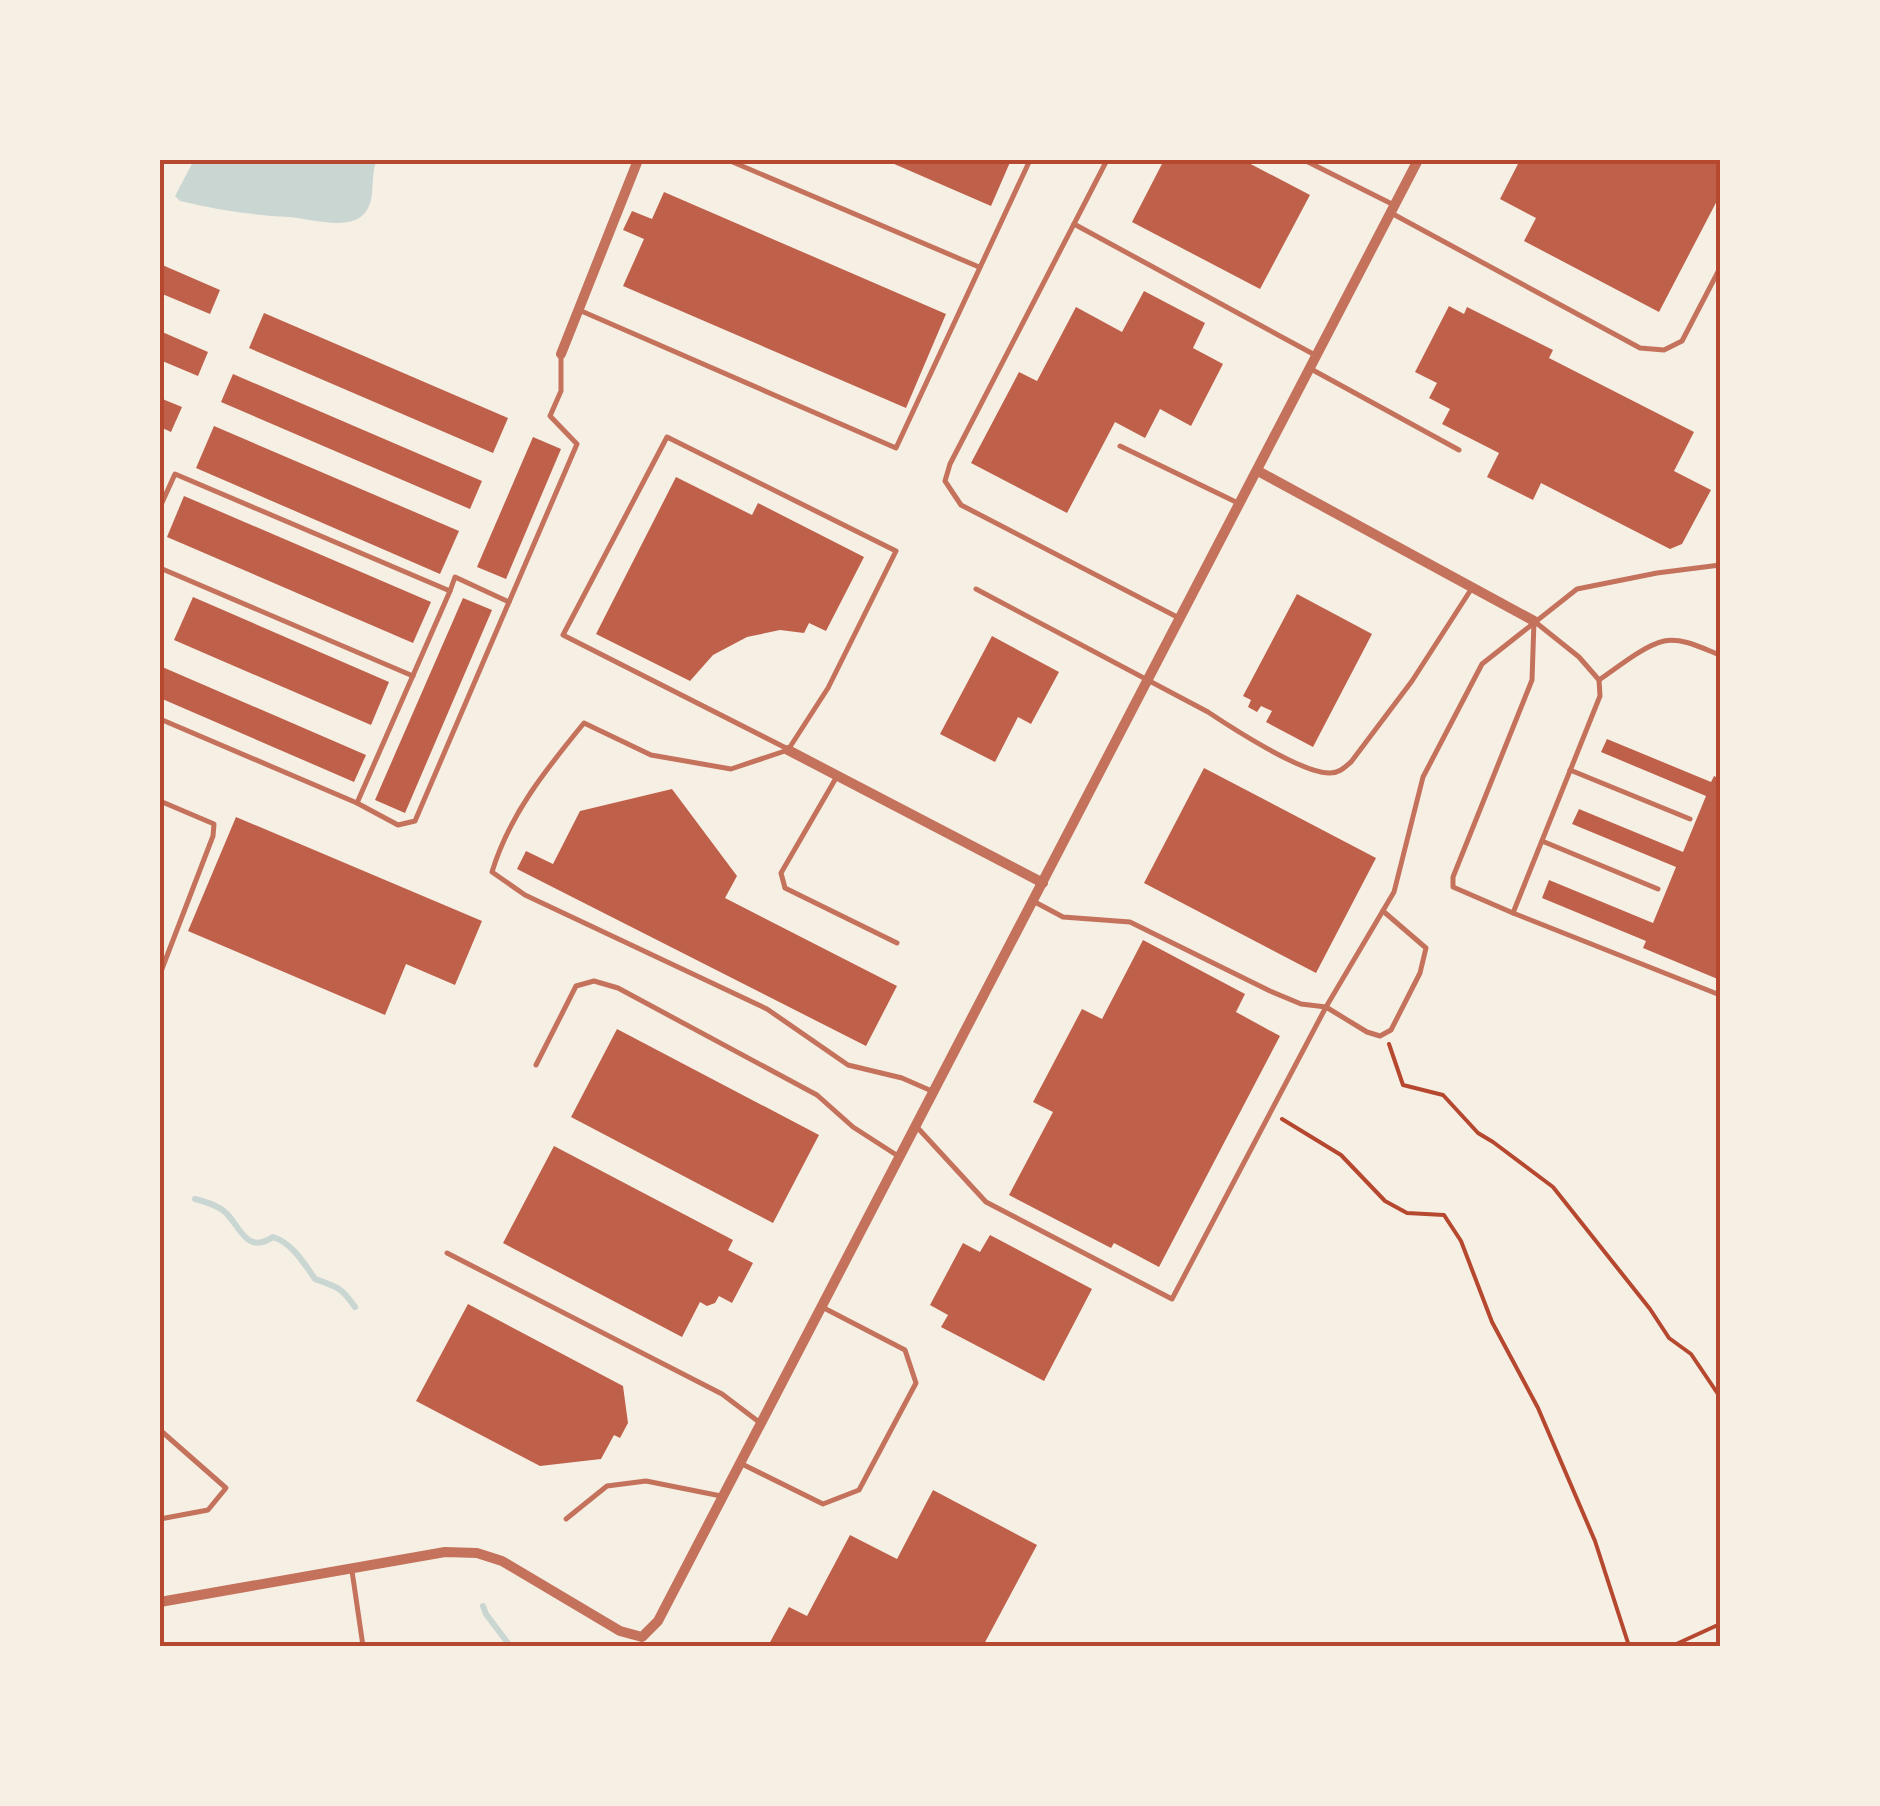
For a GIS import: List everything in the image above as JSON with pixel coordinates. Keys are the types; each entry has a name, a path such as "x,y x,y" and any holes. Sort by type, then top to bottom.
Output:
{"street":[{"path":"562,354 638,160"},
{"path":"160,1602 445,1552 477,1552 502,1560 620,1632 642,1636 658,1622 1418,160"},
{"path":"1258,471 1534,621"},
{"path":"788,750 1042,883"}],"lane":[{"path":"728,160 979,268"},
{"path":"579,310 896,448 1030,160"},
{"path":"1107,160 950,464 945,481 960,506 1181,619"},
{"path":"1304,160 1640,348 1664,350 1682,341 1720,268"},
{"path":"1074,224 1317,356"},
{"path":"160,720 398,824 415,821 577,444 550,416 562,390 562,354"},
{"path":"1310,369 1459,450"},
{"path":"788,750 563,634 667,437 896,551 828,688 788,750 731,769 651,754 584,722 544,770 501,842 492,872 525,894 766,1009 848,1065 902,1078 934,1092"},
{"path":"1120,446 1241,504"},
{"path":"160,508 175,474 450,591"},
{"path":"916,1126 986,1202 1172,1300 1326,1008 1394,892 1423,778 1482,664 1577,589 1720,566"},
{"path":"160,568 413,676"},
{"path":"357,803 455,577 509,602"},
{"path":"976,589 1208,712 1243,736 1309,769 1328,774 1351,762 1412,681 1472,587"},
{"path":"1513,913 1600,696 1599,680 1534,621"},
{"path":"1534,621 1532,680 1452,877 1453,888 1720,995"},
{"path":"1599,680 1665,641 1690,644 1720,655"},
{"path":"1570,770 1690,819"},
{"path":"837,775 781,873 784,888 897,943"},
{"path":"160,801 214,824 213,836 160,974"},
{"path":"1542,841 1658,889"},
{"path":"1033,901 1063,917 1130,922 1270,990 1302,1004 1326,1008 1380,1036 1391,1030 1420,973 1426,948 1383,911"},
{"path":"536,1065 576,986 594,981 618,988 818,1094 853,1127 900,1157"},
{"path":"447,1253 722,1394 761,1424"},
{"path":"741,1464 823,1504 859,1490 916,1383 906,1350 822,1308"},
{"path":"160,1430 226,1488 208,1510 160,1518"},
{"path":"566,1519 607,1486 646,1481 724,1496"},
{"path":"352,1568 363,1646"}],"path":[{"path":"1386,1034 1403,1085 1443,1095 1478,1133 1553,1187 1650,1309 1668,1338 1691,1354 1720,1397"},
{"path":"1271,1112 1340,1155 1385,1202 1407,1212 1444,1215 1461,1241 1492,1322 1538,1408 1596,1541 1629,1646"},
{"path":"1672,1646 1720,1624"}],"shaded area":[{"path":"194,160 377,160 369,207 358,219 339,223 234,212 180,201 175,196"}],"building":[{"path":"885,160 1011,160 991,206"},
{"path":"1164,160 1243,160 1310,195 1260,289 1132,222"},
{"path":"1520,160 1720,160 1720,195 1659,312 1524,241 1536,218 1500,199"},
{"path":"664,192 946,314 906,408 623,286 644,239 623,230 632,211 652,219"},
{"path":"160,264 220,290 210,314 160,293"},
{"path":"1144,291 1205,323 1193,348 1223,364 1191,426 1160,409 1145,438 1115,422 1067,513 971,463 1019,372 1037,381 1076,307 1122,332"},
{"path":"1449,306 1464,314 1467,307 1553,350 1549,358 1694,432 1674,471 1711,490 1682,544 1670,549 1541,483 1533,500 1487,477 1499,453 1442,424 1450,409 1429,398 1437,383 1415,372"},
{"path":"264,313 508,418 493,453 249,348"},
{"path":"160,331 208,352 198,376 160,360"},
{"path":"233,374 482,481 470,509 221,402"},
{"path":"160,398 182,407 171,432 160,427"},
{"path":"214,426 459,531 440,574 196,468"},
{"path":"533,437 561,449 506,579 477,567"},
{"path":"676,477 752,515 758,503 864,557 826,631 809,623 804,633 780,630 747,637 713,655 690,681 596,634"},
{"path":"184,496 431,602 413,643 167,537"},
{"path":"1297,594 1372,634 1313,747 1266,722 1272,711 1261,706 1257,712 1248,707 1251,700 1243,696"},
{"path":"193,597 389,682 371,725 174,640"},
{"path":"463,598 492,610 405,813 375,800"},
{"path":"992,636 1059,672 1031,724 1018,717 995,762 940,734"},
{"path":"160,666 366,755 354,782 160,698"},
{"path":"1607,739 1711,782 1714,776 1720,779 1720,980 1643,948 1646,941 1542,898 1549,880 1653,923 1676,867 1572,824 1579,809 1683,852 1706,796 1601,752"},
{"path":"1204,768 1376,858 1316,973 1144,883"},
{"path":"672,789 737,876 725,898 897,986 866,1046 517,869 526,851 553,864 580,811"},
{"path":"236,817 482,921 455,985 406,964 385,1015 188,931"},
{"path":"1143,940 1245,994 1236,1012 1280,1036 1159,1267 1114,1243 1111,1248 1009,1195 1053,1112 1033,1102 1082,1009 1102,1019"},
{"path":"617,1029 819,1135 773,1223 571,1117"},
{"path":"554,1146 733,1240 728,1250 753,1263 732,1303 719,1296 707,1306 700,1302 682,1337 503,1243"},
{"path":"990,1235 1092,1289 1044,1381 941,1327 948,1315 930,1305 963,1243 980,1252"},
{"path":"468,1304 623,1386 628,1423 620,1438 614,1435 601,1459 540,1466 416,1401"},
{"path":"933,1490 1037,1545 983,1646 768,1646 789,1607 807,1616 850,1535 897,1559"}],"waterway":[{"path":"195,1199 223,1210 250,1241 264,1242 273,1237 286,1244 315,1279 339,1289 355,1307"},
{"path":"483,1606 510,1646"}]}
